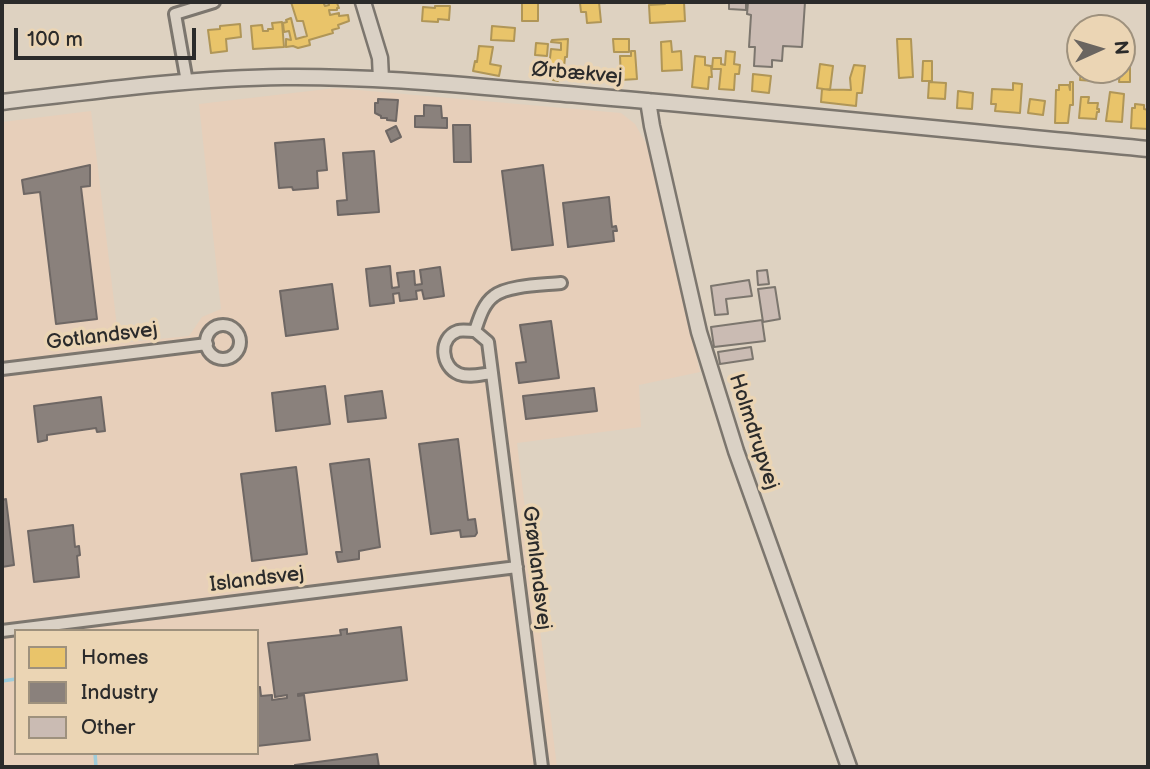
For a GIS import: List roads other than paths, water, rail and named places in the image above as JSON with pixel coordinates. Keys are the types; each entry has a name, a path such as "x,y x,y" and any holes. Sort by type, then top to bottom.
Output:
{"street":[{"path":"187,82 175,14 214,2"},
{"path":"363,2 380,58 381,79"},
{"name":"Ørbækvej","path":"2,103 187,82 283,77 381,79 648,101 1148,149"},
{"name":"Holmdrupvej","path":"648,101 699,332 736,451 849,767"},
{"path":"492,373 459,374 449,367 443,352 446,341 457,331 475,331 484,307 494,296 510,289 561,283"},
{"name":"Grønlandsvej","path":"475,331 488,342 542,767"},
{"name":"Gotlandsvej","path":"2,369 206,344"},
{"name":"Islandsvej","path":"18,629 517,568"}],"waterway":[{"path":"2,681 14,679"},
{"path":"95,755 96,767"}]}
